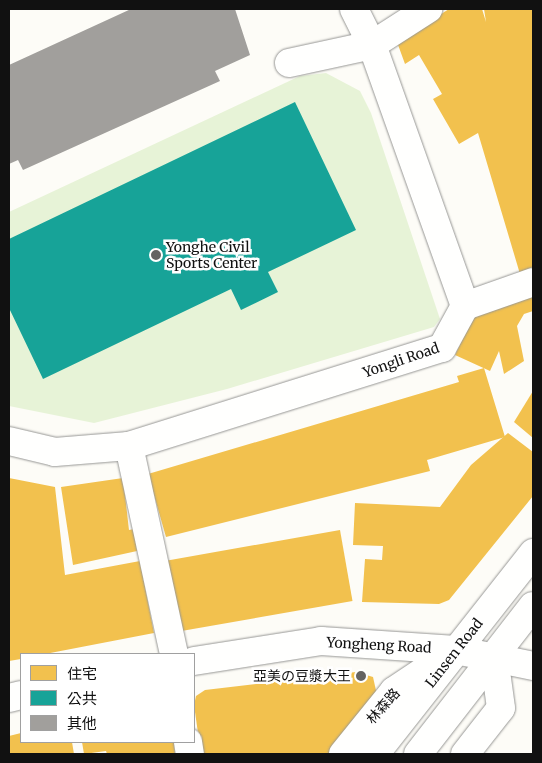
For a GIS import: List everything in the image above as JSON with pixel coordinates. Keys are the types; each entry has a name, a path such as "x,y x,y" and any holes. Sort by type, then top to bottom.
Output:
{"street":[{"path":"354,9 372,45 465,306 533,282"},
{"path":"290,63 372,45 428,9"},
{"name":"Yongli Road","path":"9,441 55,452 129,446 442,348 465,306"},
{"path":"129,446 174,653"},
{"name":"Linsen Road","path":"375,754 533,553"},
{"path":"418,754 533,606"},
{"name":"Yongheng Road","path":"195,661 321,641 456,650 533,666"},
{"name":"林森路","path":"343,754 394,691 456,650"},
{"path":"465,754 501,708 494,658"}],"green space":[{"path":"326,73 360,91 371,113 440,319 434,327 227,389 94,423 9,406 9,212 300,76"}],"building: 住宅":[{"path":"449,9 482,9 486,22 484,9 533,9 533,269 520,274 478,133 459,144 433,99 442,94 419,55 405,64 397,42"},
{"path":"533,287 533,311 524,314 517,326 524,361 504,374 499,351 490,371 455,355 478,307"},
{"path":"484,368 505,437 427,460 430,471 166,537 148,474 459,382 457,376"},
{"path":"533,391 533,438 514,422"},
{"path":"508,433 533,452 533,496 449,600 439,604 362,602 365,559 382,560 383,546 353,545 355,503 440,507 471,465"},
{"path":"9,478 55,487 65,575 140,561 154,633 50,653 20,653 20,659 9,661"},
{"path":"123,478 129,530 134,529 137,551 73,565 61,487"},
{"path":"340,530 353,601 177,632 165,561"},
{"path":"356,672 373,677 377,695 330,754 201,754 195,700 196,696 205,690"},
{"path":"20,733 20,743 72,743 74,754 9,754 9,736"},
{"path":"82,743 174,743 175,754 107,754 106,751 84,754"}],"building: 公共":[{"name":"Yonghe Civil Sports Center","path":"295,102 356,230 268,272 278,292 241,310 231,289 43,379 9,308 9,239"}],"building: 其他":[{"path":"131,9 235,9 250,55 215,71 220,81 23,170 18,160 9,164 9,65"}],"place":[{"name":"Yonghe Civil Sports Center","path":"156,255"},
{"name":"亞美の豆漿大王","path":"361,676"}]}
